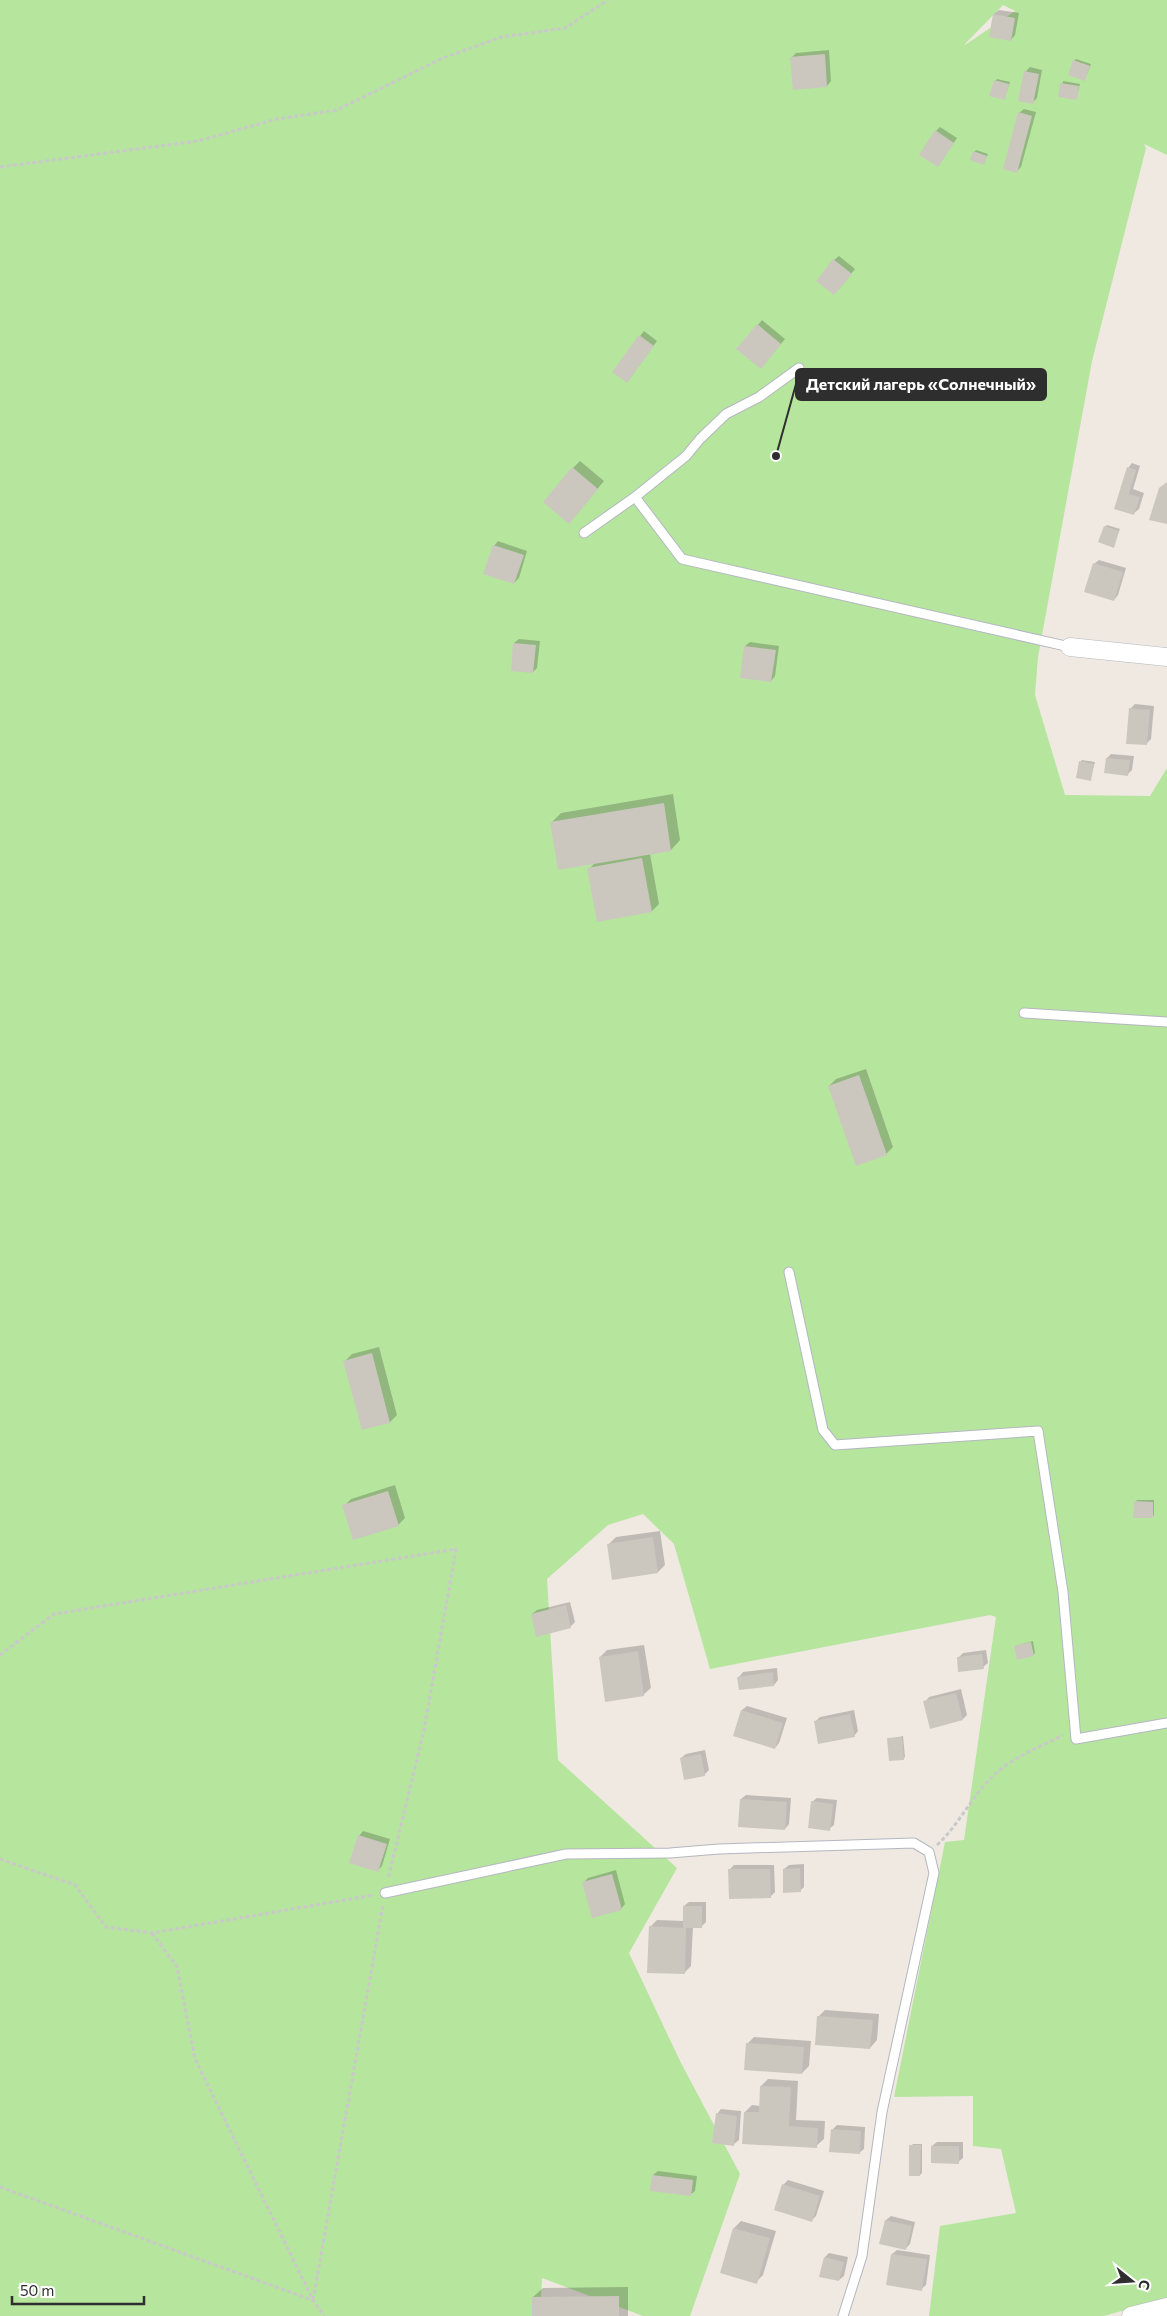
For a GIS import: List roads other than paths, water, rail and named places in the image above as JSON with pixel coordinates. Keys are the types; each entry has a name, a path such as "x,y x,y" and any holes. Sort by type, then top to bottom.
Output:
{"street":[{"path":"1070,647 1167,657"},
{"path":"1132,2316 1167,2307"}],"lane":[{"path":"584,534 635,497 686,456 700,439 726,414 759,397 799,368"},
{"path":"635,497 682,559 1070,647"},
{"path":"1024,1013 1167,1022"},
{"path":"789,1272 823,1430 835,1445 1038,1431 1063,1592 1076,1739 1167,1723"},
{"path":"385,1893 566,1854 670,1853 719,1849 914,1843 929,1852 934,1873 882,2112 862,2256 843,2316"}],"place":[{"name":"Детский лагерь «Солнечный»","path":"776,456"}]}
